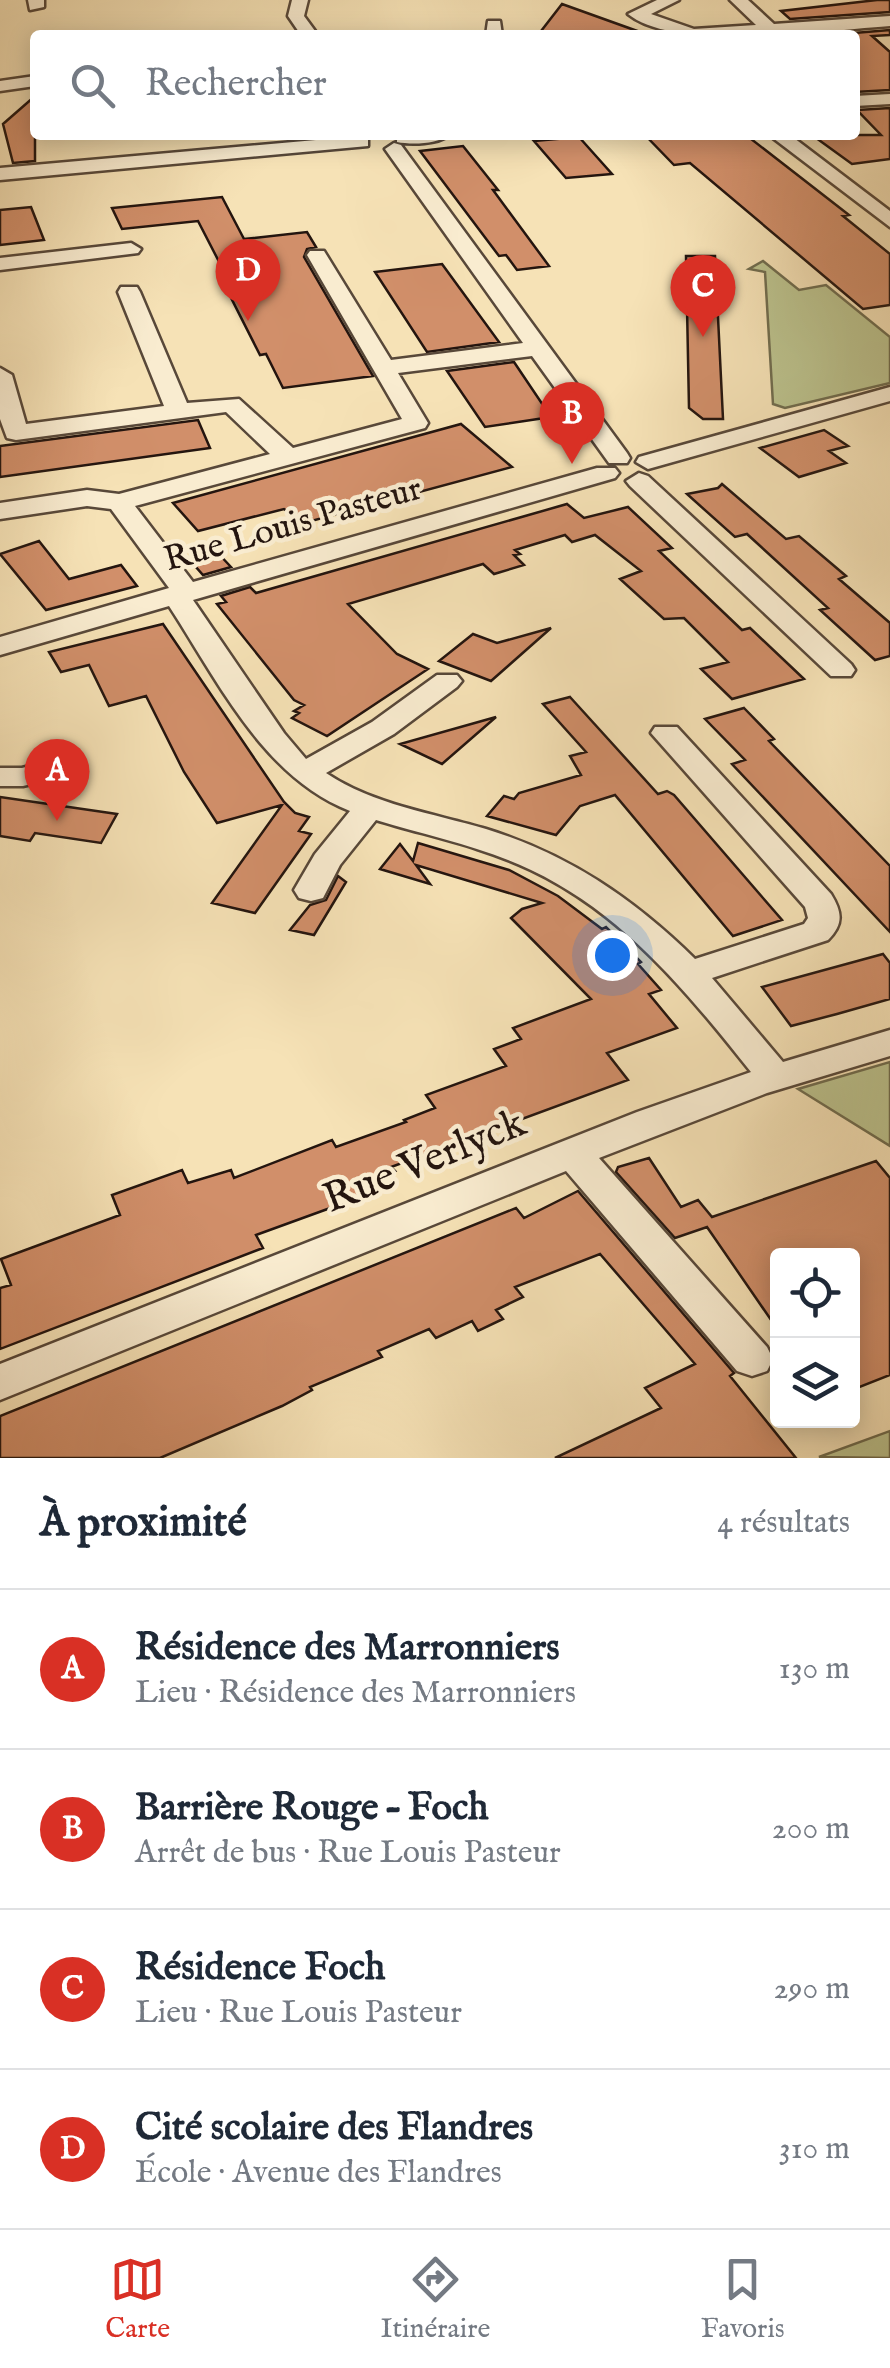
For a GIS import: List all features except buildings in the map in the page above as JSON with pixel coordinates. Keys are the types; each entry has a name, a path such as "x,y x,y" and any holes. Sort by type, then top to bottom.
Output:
{"street":[{"path":"300,0 296,16 306,30"},
{"path":"671,0 636,14 678,30"},
{"path":"738,0 770,29"},
{"path":"754,30 890,22"},
{"path":"0,86 30,82"},
{"path":"860,101 890,99"},
{"path":"0,174 348,140"},
{"path":"367,140 372,149 399,141 603,436 617,480 890,394"},
{"path":"785,140 890,221"},
{"path":"0,264 131,249"},
{"path":"0,511 87,498 119,502 416,423 317,255"},
{"path":"129,292 178,412"},
{"path":"385,368 539,348"},
{"path":"0,374 16,433 231,404 288,457"},
{"path":"572,483 603,436"},
{"name":"Rue Louis Pasteur","path":"0,646 572,483 612,466"},
{"path":"643,472 840,670"},
{"path":"119,502 280,747 304,773 337,795 369,808 489,840 571,875 629,913 688,973 775,1077"},
{"path":"304,773 383,728 447,681"},
{"path":"666,733 825,913 824,924 816,932 688,973"},
{"path":"0,777 32,776 49,770"},
{"path":"311,890 326,860 369,808"},
{"name":"Rue Verlyck","path":"0,1382 775,1077 890,1043"},
{"path":"574,1154 752,1359"}],"green space":[{"path":"763,261 799,290 826,285 890,337 890,383 785,408 773,404 765,272 749,269"},
{"path":"890,1062 890,1146 798,1089"},
{"path":"890,1431 890,1458 819,1457"}],"place":[{"name":"Cité scolaire des Flandres","path":"248,321"},
{"name":"Résidence Foch","path":"703,337"},
{"name":"Barrière Rouge – Foch","path":"572,464"},
{"name":"Résidence des Marronniers","path":"57,821"}]}
